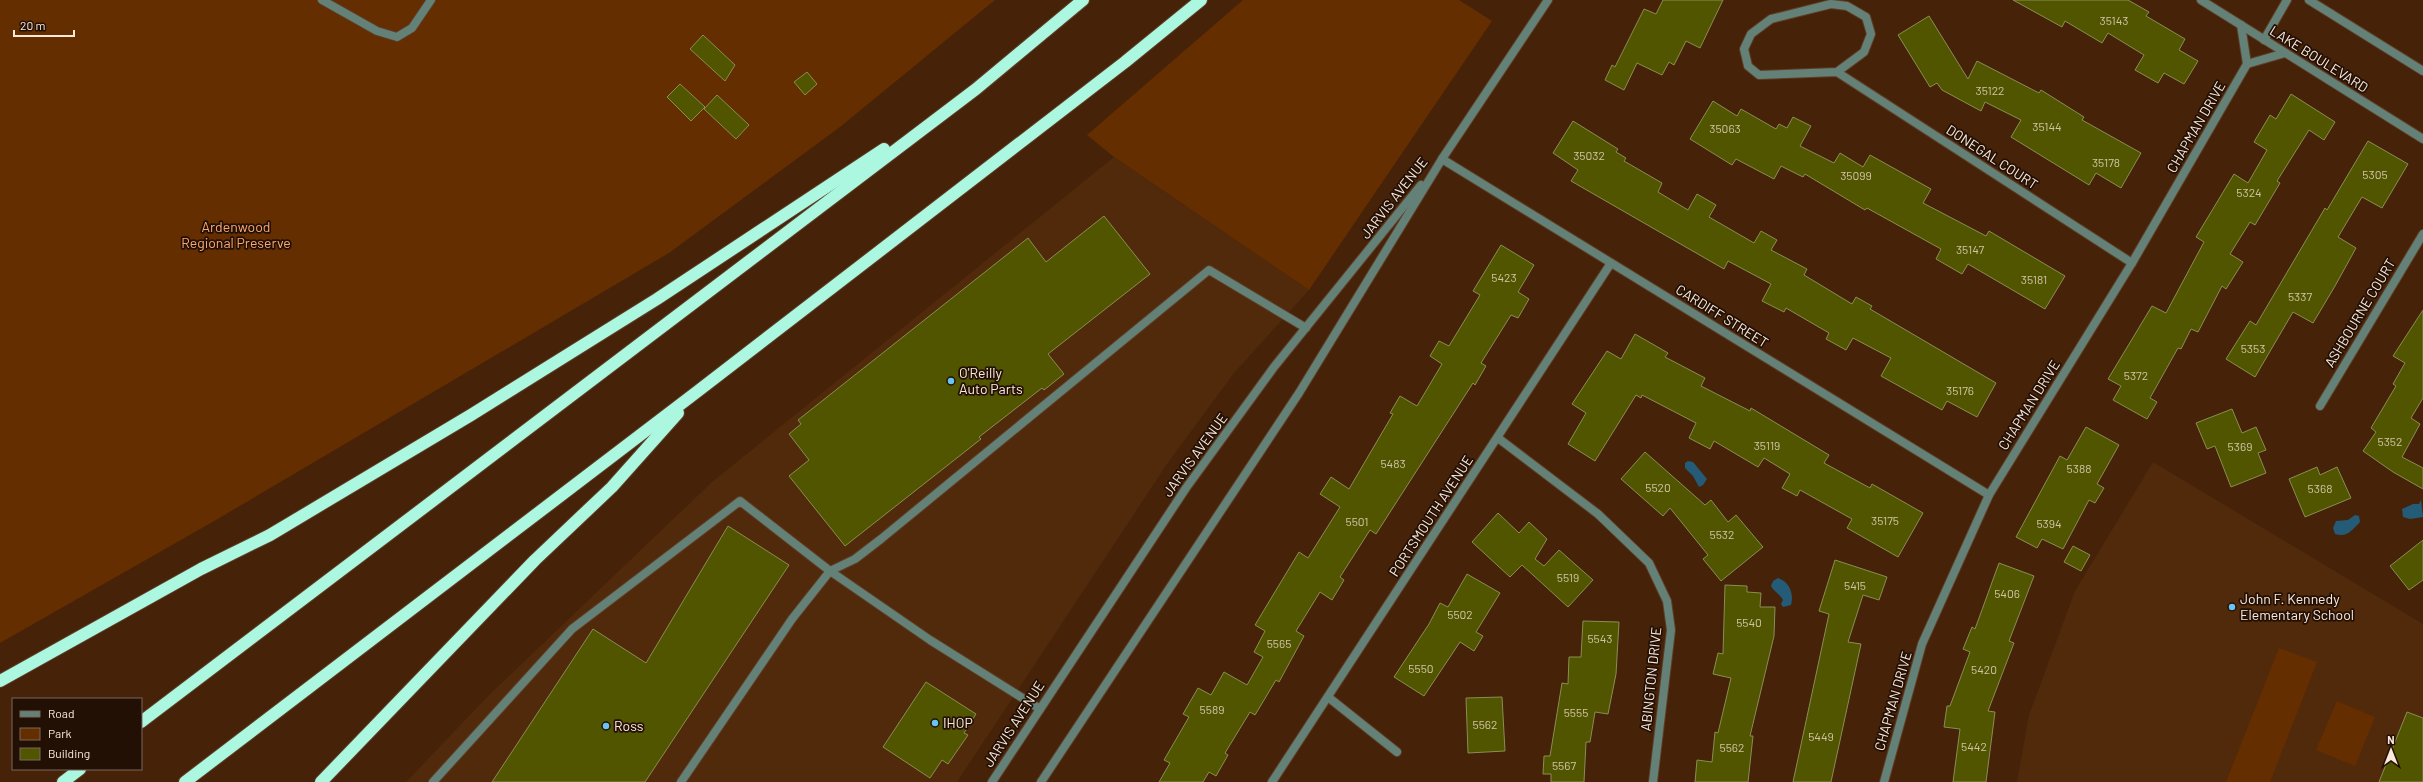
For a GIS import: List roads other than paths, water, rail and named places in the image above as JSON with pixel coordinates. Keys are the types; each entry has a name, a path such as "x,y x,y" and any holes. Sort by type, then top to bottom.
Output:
{"highway":[{"path":"142,721 976,89 1083,0"},
{"path":"185,782 698,391 1126,62 1201,0"},
{"path":"0,681 200,569 270,535 470,415 657,299 976,89"},
{"path":"321,782 535,560 612,487 698,391"},
{"path":"64,782 79,770"}],"street":[{"path":"322,0 377,31 397,37 412,28 432,0"},
{"name":"JARVIS AVENUE","path":"1041,782 1299,393 1442,159 1548,0"},
{"name":"LAKE BOULEVARD","path":"2201,0 2423,140"},
{"path":"2264,40 2287,0"},
{"path":"2309,0 2423,71"},
{"path":"1831,4 1847,6 1866,17 1871,34 1864,52 1837,72 1758,76 1748,66 1744,49 1751,34 1771,19 1831,4"},
{"path":"2241,25 2247,64 2285,53"},
{"name":"CHAPMAN DRIVE","path":"1884,782 1922,644 1988,495 2132,263 2247,64"},
{"name":"DONEGAL COURT","path":"1837,72 2132,263"},
{"name":"JARVIS AVENUE","path":"992,782 1186,488 1274,367 1442,159"},
{"name":"CARDIFF STREET","path":"1442,159 1988,495"},
{"name":"ASHBOURNE COURT","path":"2320,406 2423,234"},
{"name":"PORTSMOUTH AVENUE","path":"1272,782 1611,263"},
{"path":"682,782 792,618 830,571 855,559 881,539 1209,270 1306,328"},
{"name":"ABINGTON DRIVE","path":"1498,438 1598,514 1649,563 1667,601 1672,630 1653,782"},
{"path":"433,782 572,629 740,501 830,571 930,640 1040,709"},
{"path":"1328,697 1397,752"}],"water":[{"path":"1688,461 1693,462 1707,479 1703,485 1699,487 1693,476 1685,468 1685,463"},
{"path":"2421,500 2423,517 2410,519 2403,517 2402,509 2413,504 2419,504"},
{"path":"2355,515 2359,516 2360,522 2352,530 2343,535 2335,534 2333,528 2336,521 2348,520"},
{"path":"1778,578 1786,582 1790,589 1792,597 1791,605 1783,607 1781,604 1783,600 1771,586 1773,581"}],"place":[{"name":"O'Reilly Auto Parts","path":"951,381"},
{"name":"John F. Kennedy Elementary School","path":"2232,607"},
{"name":"IHOP","path":"935,723"},
{"name":"Ross","path":"606,726"}],"park label":[{"name":"Ardenwood Regional Preserve","path":"236,236"}]}
